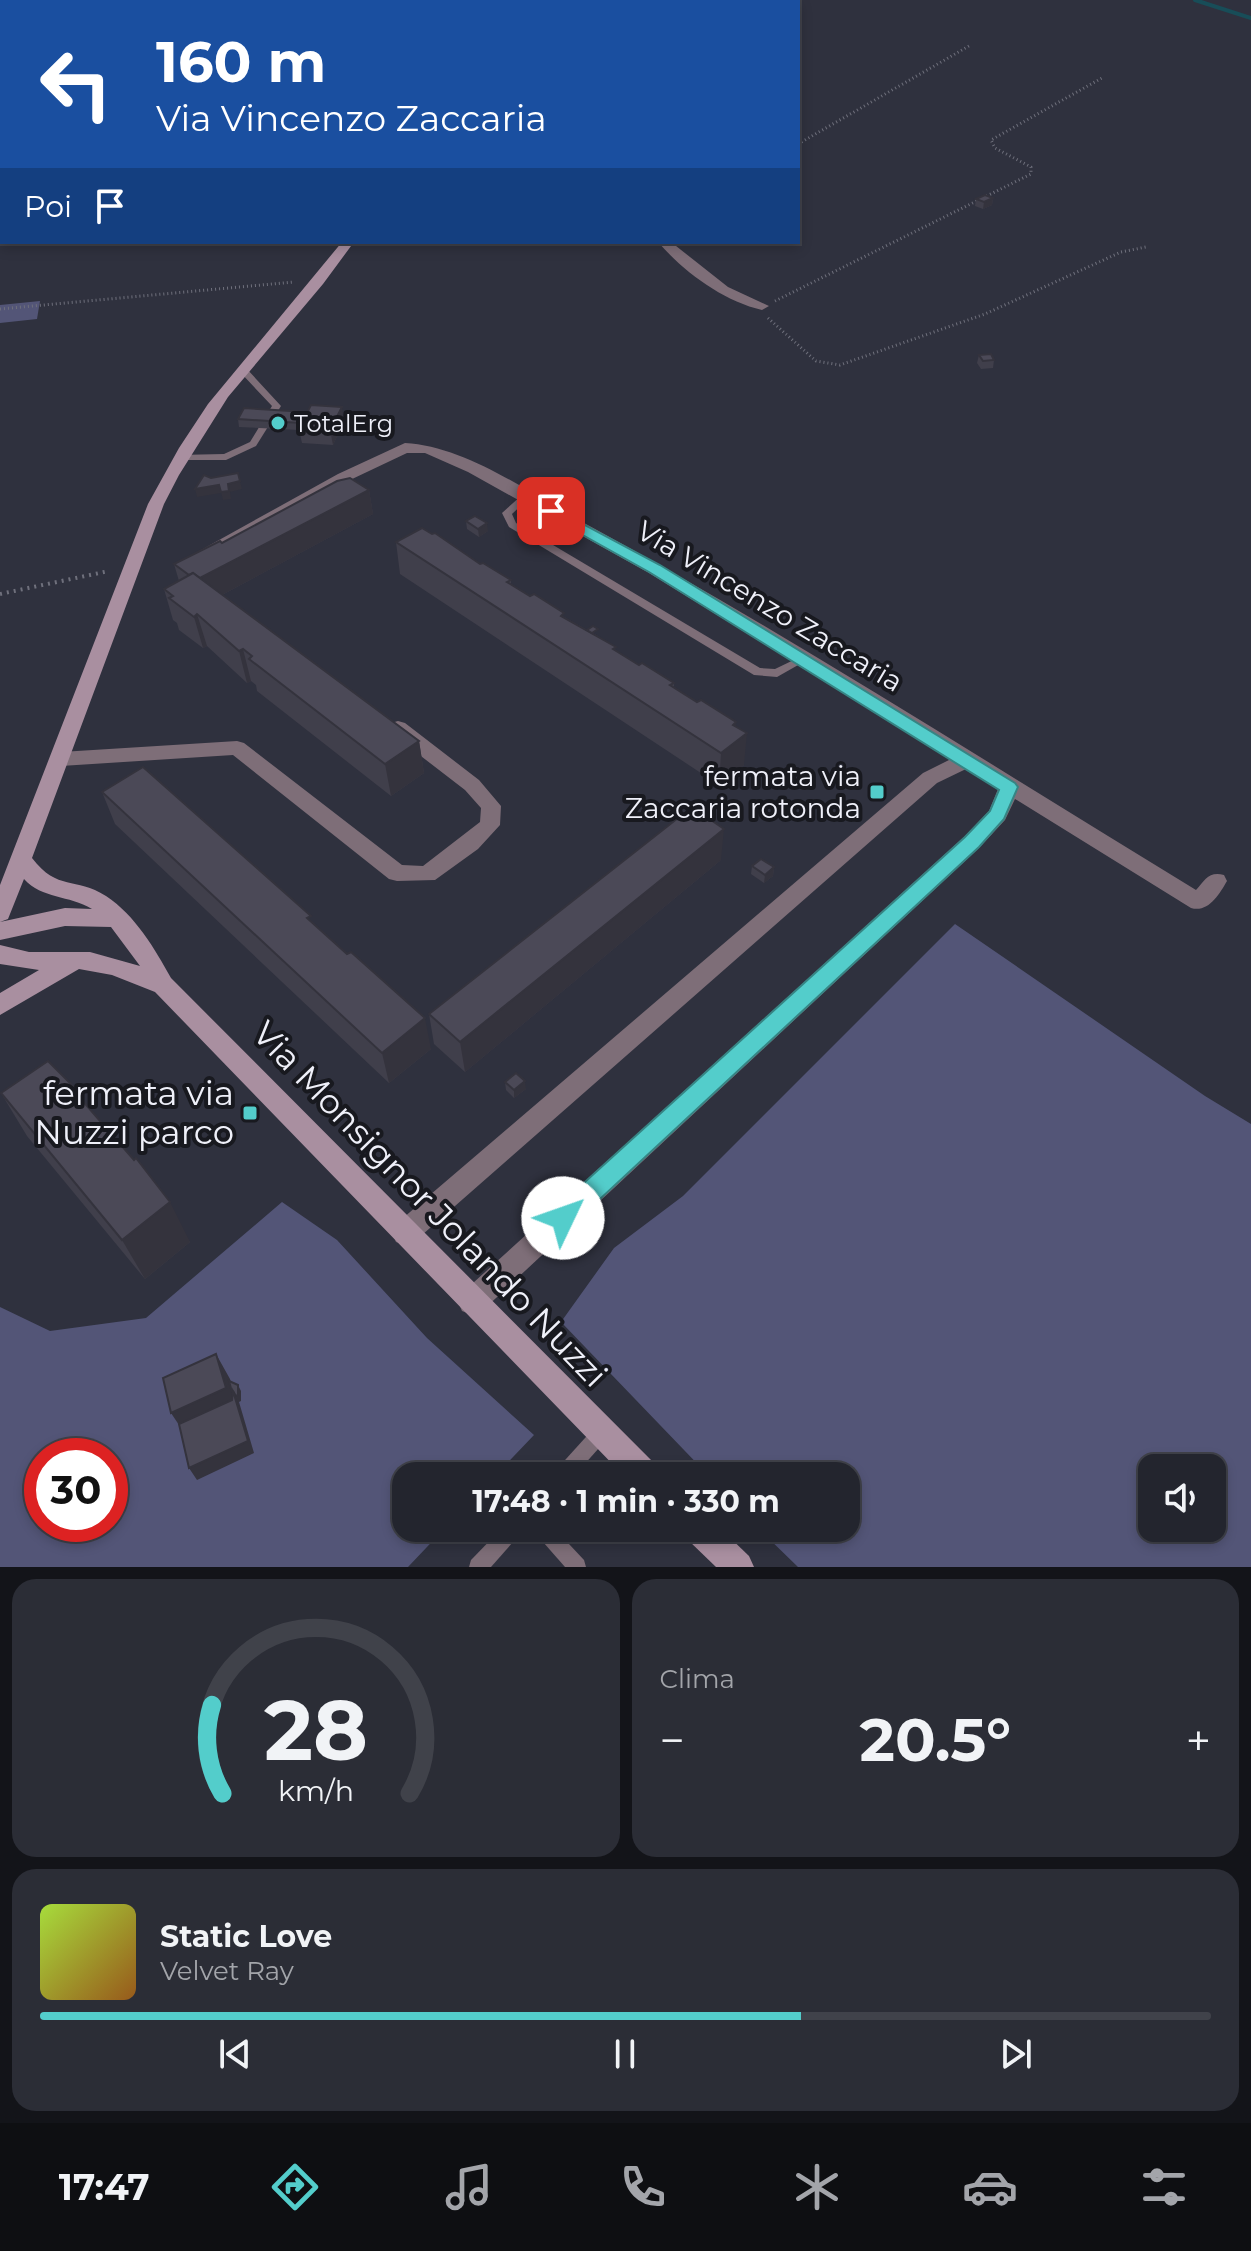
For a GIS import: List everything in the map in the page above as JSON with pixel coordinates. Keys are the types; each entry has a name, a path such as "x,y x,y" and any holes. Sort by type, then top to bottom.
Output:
{"main road":[{"path":"0,913 156,504 178,458 243,370 346,244"},
{"path":"21,859 39,884 53,890 86,895 114,918 144,949 163,985"},
{"path":"0,931 65,917 114,918"},
{"path":"0,954 13,960 76,960 116,965 163,985"},
{"path":"0,1005 76,960"},
{"name":"Via Monsignor Jolando Nuzzi","path":"163,985 631,1462"},
{"path":"712,1542 738,1567"}],"street":[{"path":"667,244 726,290 752,305 762,306"},
{"name":"Via Vincenzo Zaccaria","path":"197,556 405,448 428,449 474,469 655,569 1199,902 1216,881"},
{"path":"61,759 237,748 397,873 427,874 471,843 490,825 491,806 472,785 378,713"},
{"path":"405,1233 930,778 965,761"},
{"path":"472,1302 972,842 998,815 1009,787"}],"lane":[{"path":"178,458 226,457 253,444 277,406 243,370"},
{"path":"525,497 507,513 512,525 758,672 777,673 802,660"},
{"path":"575,1462 601,1433"},
{"path":"478,1567 501,1542"},
{"path":"555,1542 577,1567"}],"path":[{"path":"800,143 941,59 969,46"},
{"path":"1102,78 991,140 995,148 1031,167 1031,174 762,306 760,311 816,361 840,365 985,314 1121,252 1146,247"},
{"path":"0,309 319,280"},
{"path":"0,594 133,566"}],"shaded area":[{"path":"40,301 37,319 0,323 0,305"},
{"path":"955,924 1205,1096 1251,1124 1251,1567 798,1567 772,1542 860,1542 860,1462 696,1462 561,1322 614,1248 683,1196"},
{"path":"282,1202 337,1240 427,1338 534,1435 508,1462 392,1462 392,1542 432,1542 408,1567 0,1567 0,1307 50,1331 146,1318"}],"building":[{"path":"985,195 993,198 984,202 976,199"},
{"path":"991,354 994,360 983,361 979,355"},
{"path":"311,405 342,407 330,430 299,428"},
{"path":"244,408 307,412 301,423 238,419"},
{"path":"238,473 240,481 228,484 229,491 221,492 219,485 195,489 204,475 211,478"},
{"path":"350,478 369,490 200,578 193,573 189,575 174,564 220,541 222,543 337,481"},
{"path":"475,516 487,523 478,529 466,521"},
{"path":"422,528 511,580 507,582 530,596 534,594 564,613 561,616 674,683 670,685 697,702 701,700 736,722 733,725 747,733 721,753 396,542"},
{"path":"193,573 419,741 385,764 249,659 252,656 243,649 239,651 197,614 194,617 169,598 173,596 164,589"},
{"path":"143,767 311,916 307,918 347,954 351,952 425,1018 382,1053 102,792"},
{"path":"692,807 724,829 460,1042 429,1014"},
{"path":"761,859 774,867 765,875 752,866"},
{"path":"48,1061 83,1096 80,1098 134,1160 136,1158 170,1202 122,1240 1,1093"},
{"path":"516,1073 525,1081 514,1090 505,1082"},
{"path":"216,1354 226,1388 171,1413 163,1378"},
{"path":"229,1381 238,1385 238,1395 233,1391 233,1396"},
{"path":"233,1391 248,1441 189,1468 179,1424 232,1400"}],"waterway":[{"path":"1195,0 1251,18"}],"place":[{"name":"TotalErg","path":"278,423"},
{"name":"fermata via Zaccaria rotonda","path":"877,792"},
{"name":"fermata via Nuzzi parco","path":"250,1113"}],"route":[{"path":"551,511 655,569 1009,787 998,815 972,842 563,1218"}]}
